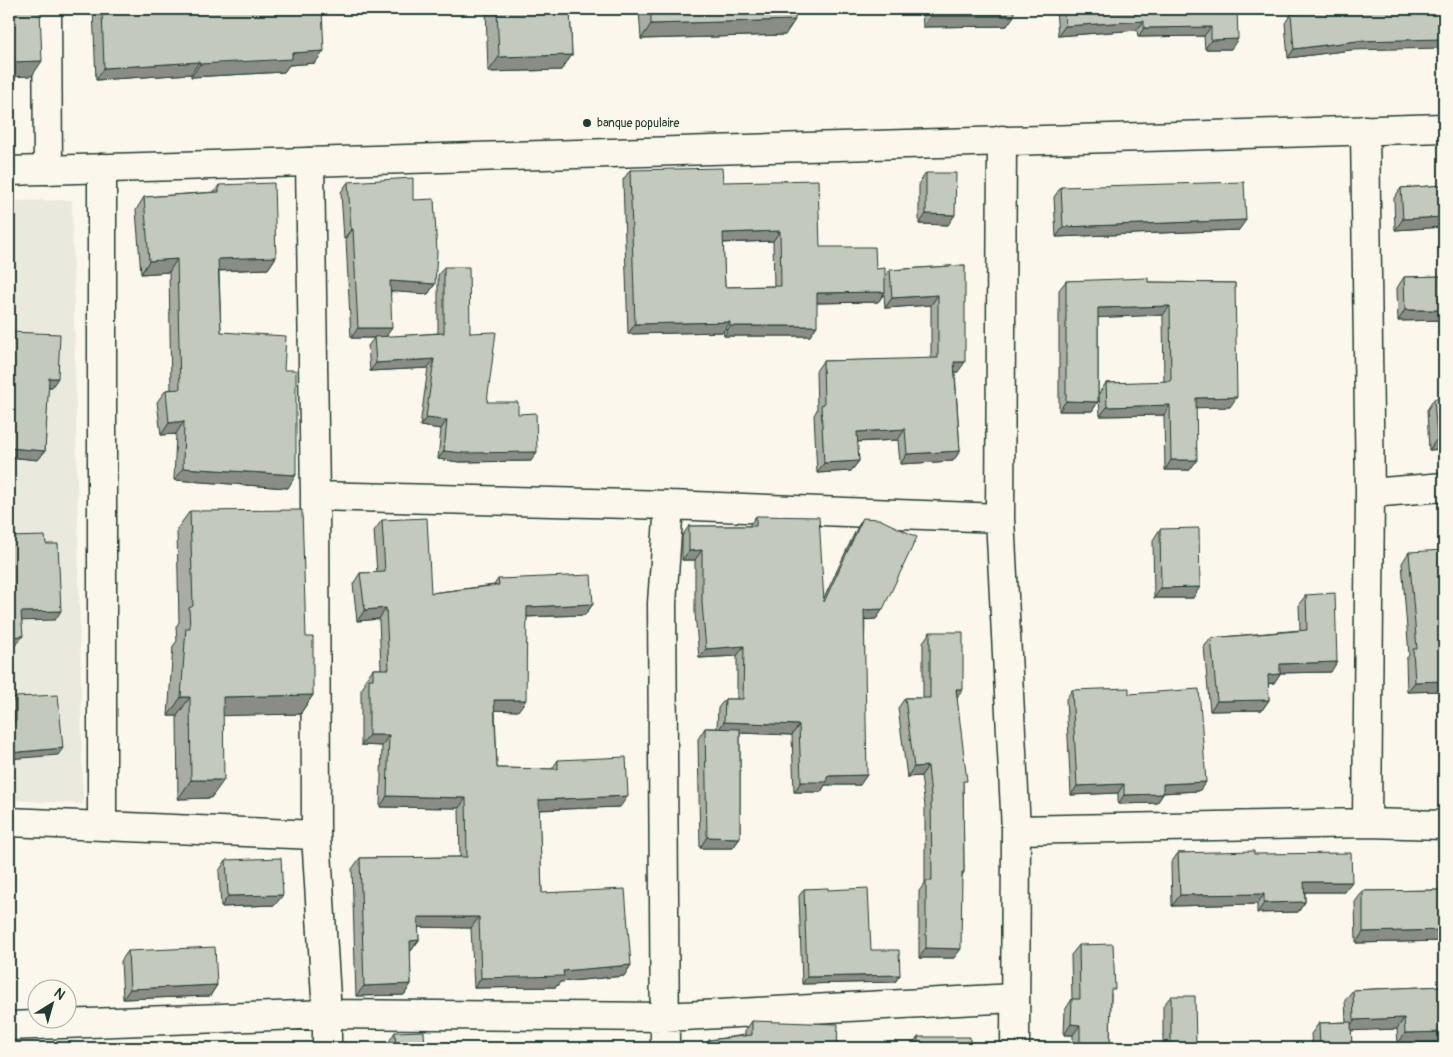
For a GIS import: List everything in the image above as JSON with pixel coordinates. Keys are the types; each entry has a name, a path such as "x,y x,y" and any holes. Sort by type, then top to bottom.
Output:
{"street":[{"path":"47,9 48,170"},
{"path":"9,171 1444,128"},
{"path":"1365,130 1370,493 1367,823"},
{"path":"1002,140 1000,518 1016,830 1015,1048"},
{"path":"310,162 315,496 316,836 327,1014 327,1048"},
{"path":"102,168 102,826"},
{"path":"1370,493 1444,487"},
{"path":"315,496 669,505 1000,518"},
{"path":"665,1048 662,603 669,505"},
{"path":"9,822 316,836"},
{"path":"1016,830 1367,823 1444,825"},
{"path":"9,1026 327,1014 665,1017 1014,998"}],"shaded area":[{"path":"72,200 83,804 9,800 9,201"}],"building":[{"path":"102,9 322,9 324,51 292,53 292,59 104,68"},
{"path":"497,9 570,9 572,55 499,57"},
{"path":"651,9 795,9 795,20 651,24"},
{"path":"930,9 1014,9 1014,16 930,16"},
{"path":"1064,9 1237,9 1238,39 1211,40 1211,27 1144,28 1144,21 1065,26"},
{"path":"1340,9 1444,9 1444,39 1357,41 1294,49 1291,14"},
{"path":"40,10 42,61 9,62 9,11"},
{"path":"722,168 723,182 818,180 820,247 875,247 876,269 885,268 885,292 817,293 817,326 730,326 730,322 635,324 630,170","holes":["780,231 781,286 725,287 723,233"]},
{"path":"926,173 956,173 955,215 926,214"},
{"path":"413,178 413,200 434,199 437,252 435,284 390,281 392,328 358,328 353,229 351,229 348,182"},
{"path":"1244,182 1246,220 1063,227 1061,187"},
{"path":"274,183 276,257 218,259 221,332 286,336 284,370 296,370 296,475 183,468 184,421 169,423 166,390 180,389 177,259 149,261 144,197 219,192 219,185"},
{"path":"1444,185 1444,217 1403,219 1401,188"},
{"path":"965,265 965,362 954,362 960,451 907,454 905,429 857,432 859,461 824,463 821,405 824,404 823,361 938,358 938,295 892,298 890,270"},
{"path":"444,267 469,267 470,333 496,332 487,402 518,402 518,414 536,413 537,452 464,453 444,451 447,420 426,418 434,359 376,363 374,337 444,333"},
{"path":"1444,276 1444,310 1405,310 1404,277"},
{"path":"1148,278 1148,282 1235,283 1237,397 1196,398 1197,460 1171,460 1170,405 1107,407 1106,383 1171,381 1170,306 1098,308 1098,402 1066,401 1066,281"},
{"path":"9,332 60,334 58,378 49,378 45,451 9,448 12,418 9,418"},
{"path":"1434,399 1444,399 1444,439 1437,439"},
{"path":"302,510 306,637 313,637 313,695 223,697 224,780 191,780 190,697 181,697 186,628 190,628 189,608 193,606 190,511"},
{"path":"756,516 819,517 824,602 863,518 879,519 917,537 883,609 864,610 867,775 827,776 827,782 801,782 799,725 724,722 725,699 743,699 744,646 706,649 702,603 702,550 689,551 689,526 756,526"},
{"path":"427,518 431,593 499,585 498,579 591,575 593,604 527,607 526,700 494,700 497,768 558,769 558,760 626,757 628,796 539,800 542,893 625,889 631,965 563,971 564,976 481,978 479,917 418,917 419,940 410,941 411,984 364,986 360,858 467,857 466,798 387,796 389,735 369,735 369,679 373,679 373,669 389,669 386,608 365,610 360,573 385,572 382,520"},
{"path":"1199,528 1200,587 1161,588 1160,529"},
{"path":"45,536 46,544 58,544 61,611 21,612 23,636 9,637 9,537"},
{"path":"1444,550 1444,681 1415,682 1413,649 1417,649 1409,552"},
{"path":"1335,593 1337,662 1280,664 1280,674 1268,675 1269,700 1217,701 1211,638 1307,630 1306,595"},
{"path":"930,632 963,632 963,689 956,689 967,781 963,781 964,872 962,872 961,949 926,948 926,881 932,881 931,796 928,766 914,767 905,698 930,698"},
{"path":"1129,688 1129,694 1199,689 1206,782 1163,784 1163,794 1124,795 1124,784 1077,786 1072,690"},
{"path":"58,695 63,748 9,753 9,722 16,721 16,697"},
{"path":"705,728 740,729 740,838 707,837"},
{"path":"1254,851 1254,854 1351,853 1352,882 1304,882 1305,902 1264,903 1264,894 1180,895 1178,853"},
{"path":"281,858 283,895 228,896 226,860"},
{"path":"828,888 828,890 868,888 871,950 899,950 900,975 807,977 804,889"},
{"path":"1444,890 1444,930 1363,932 1363,891"},
{"path":"1113,944 1115,989 1111,989 1110,1048 1080,1048 1080,1025 1071,1024 1072,999 1080,999 1079,945"},
{"path":"215,947 217,985 130,989 128,951"},
{"path":"1444,986 1444,1032 1405,1033 1404,1018 1354,1020 1353,990"},
{"path":"1171,996 1195,996 1196,1048 1171,1048"},
{"path":"752,1021 838,1024 837,1048 711,1048 709,1040 752,1035"},
{"path":"1351,1022 1352,1048 1320,1048 1319,1023"},
{"path":"424,1031 425,1048 396,1048 395,1032"},
{"path":"918,1037 970,1037 970,1048 918,1048"},
{"path":"258,1047 258,1048 224,1048"}],"place":[{"name":"banque populaire","path":"587,123"}]}
